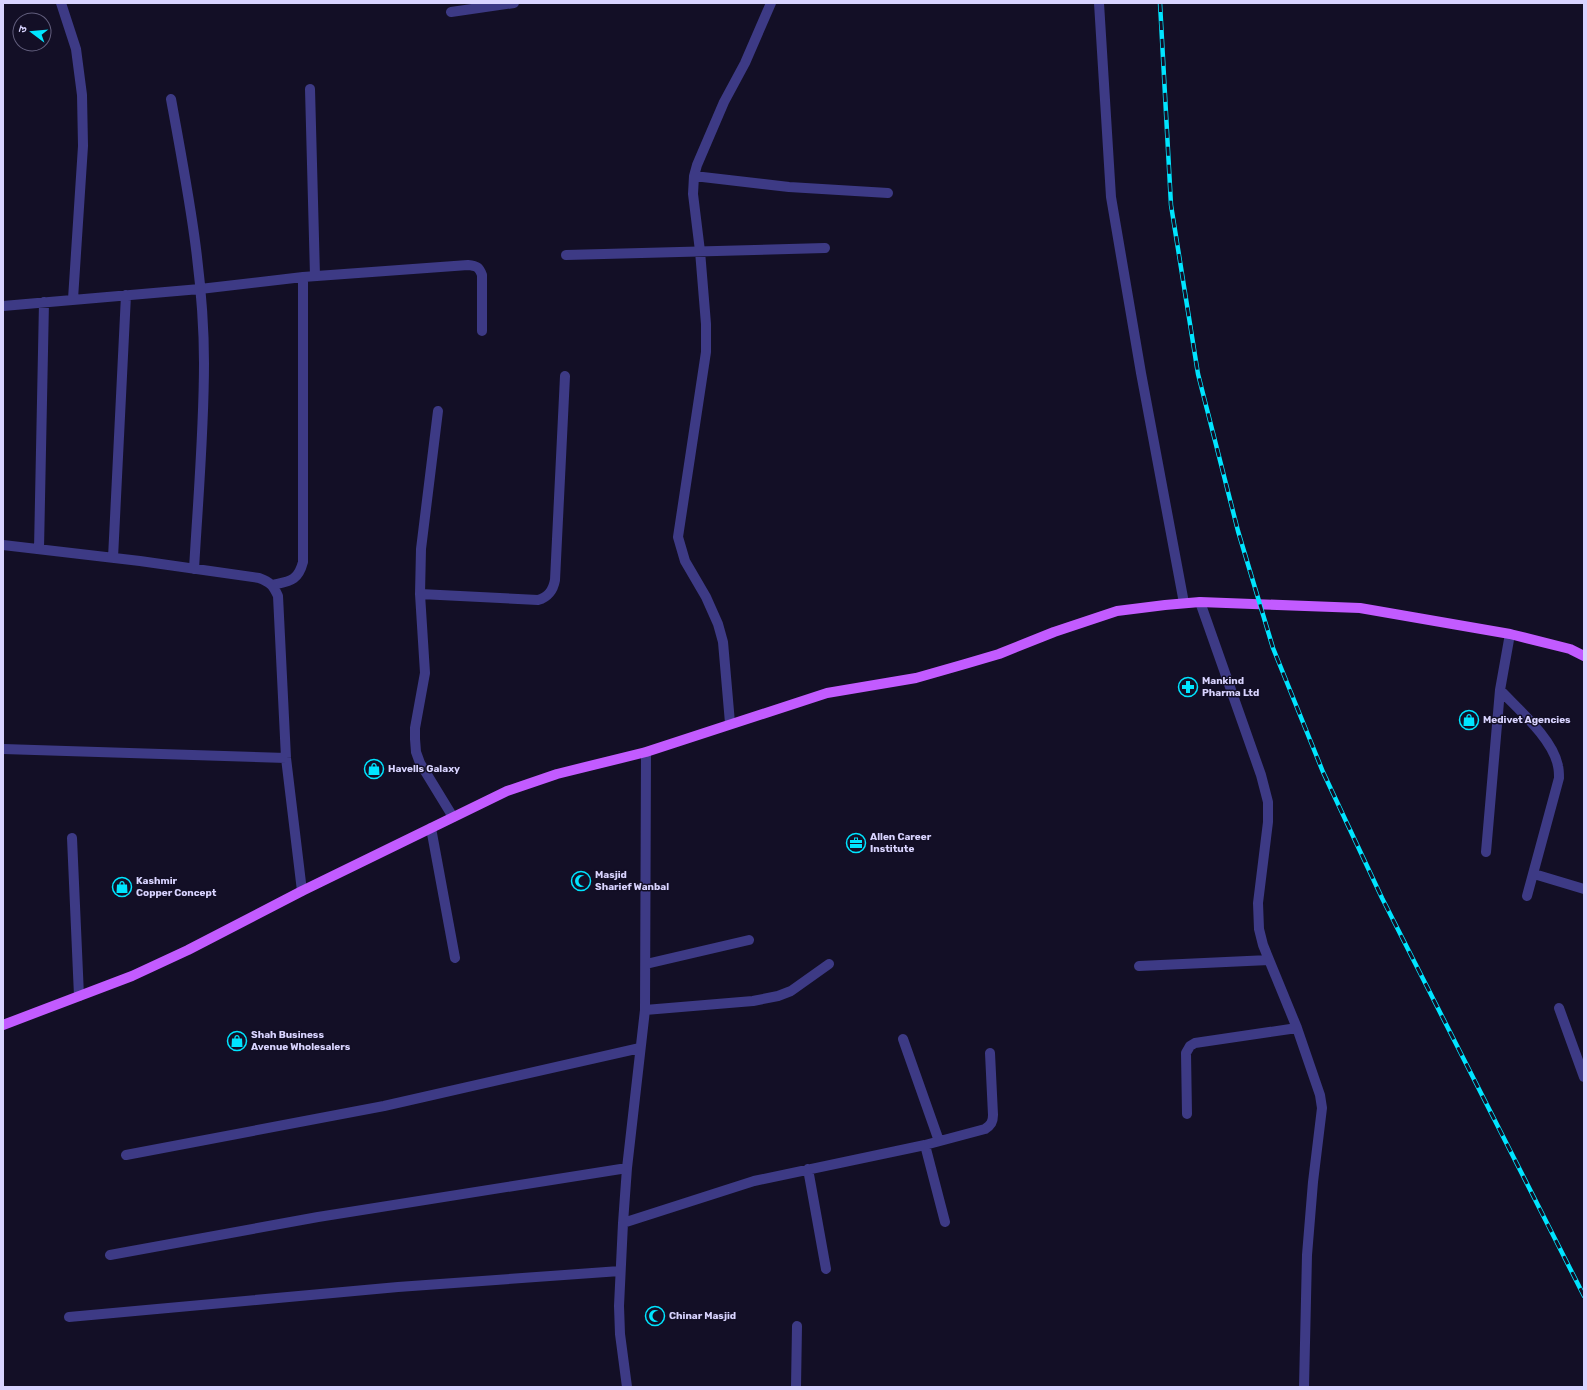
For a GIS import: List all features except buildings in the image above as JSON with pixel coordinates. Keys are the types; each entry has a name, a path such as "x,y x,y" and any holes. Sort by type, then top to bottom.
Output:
{"main road":[{"path":"3,1025 132,976 188,950 302,891 514,788 557,774 646,752 827,692 916,678 965,664 999,654 1054,632 1117,611 1200,602 1360,608 1510,634 1570,649 1584,656"}],"street":[{"path":"61,3 76,49 82,95 83,146 73,299"},
{"path":"451,12 514,3"},
{"path":"730,723 723,642 718,624 706,597 684,561 678,537 706,352 706,324 700,251 693,194 694,176 697,165 724,102 745,63 771,3"},
{"path":"1099,3 1111,197 1141,373 1184,603"},
{"path":"310,89 315,276"},
{"path":"170,99 190,204 200,289 204,363 194,569"},
{"path":"694,176 789,187 888,193"},
{"path":"566,255 826,248"},
{"path":"3,306 200,289 303,277 468,265 476,266 480,269 482,275 482,331"},
{"path":"273,585 291,581 296,578 300,572 303,562 303,277"},
{"path":"113,558 126,295"},
{"path":"39,548 44,302"},
{"path":"420,594 538,600 545,598 551,591 555,580 565,376"},
{"path":"438,411 421,549 420,594 425,673 415,728 416,752 420,763 453,817"},
{"path":"3,545 39,548 259,578 273,585 278,596 286,758 302,891"},
{"path":"1200,602 1261,775 1268,802 1268,822 1258,903 1259,930 1269,960 1297,1028 1320,1095 1322,1108 1313,1182 1307,1256 1304,1387"},
{"path":"1486,852 1500,690 1510,634"},
{"path":"1500,690 1552,748 1558,766 1559,778 1527,896"},
{"path":"3,749 286,758"},
{"path":"627,1387 620,1334 620,1271 627,1168 645,1010 646,752"},
{"path":"431,828 455,958"},
{"path":"72,838 79,996"},
{"path":"1534,874 1584,889"},
{"path":"646,964 749,940"},
{"path":"1139,966 1269,960"},
{"path":"645,1010 753,1001 778,996 791,991 829,964"},
{"path":"1559,1008 1584,1077"},
{"path":"1187,1114 1186,1053 1190,1046 1195,1043 1297,1028"},
{"path":"903,1039 939,1141"},
{"path":"126,1156 384,1106 640,1048"},
{"path":"623,1223 754,1181 925,1145 985,1129 990,1126 993,1121 990,1053"},
{"path":"925,1145 945,1222"},
{"path":"110,1255 318,1217 627,1168"},
{"path":"808,1169 826,1269"},
{"path":"69,1317 398,1287 620,1271"},
{"path":"796,1387 797,1326"}],"railway":[{"path":"1160,3 1171,205 1198,374 1238,531 1273,648 1323,772 1382,898 1584,1296"}],"place":[{"name":"Mankind Pharma Ltd","path":"1188,687"},
{"name":"Medivet Agencies","path":"1469,720"},
{"name":"Havells Galaxy","path":"374,769"},
{"name":"Allen Career Institute","path":"856,843"},
{"name":"Masjid Sharief Wanbal","path":"581,881"},
{"name":"Kashmir Copper Concept","path":"122,887"},
{"name":"Shah Business Avenue Wholesalers","path":"237,1041"},
{"name":"Chinar Masjid","path":"655,1316"}]}
